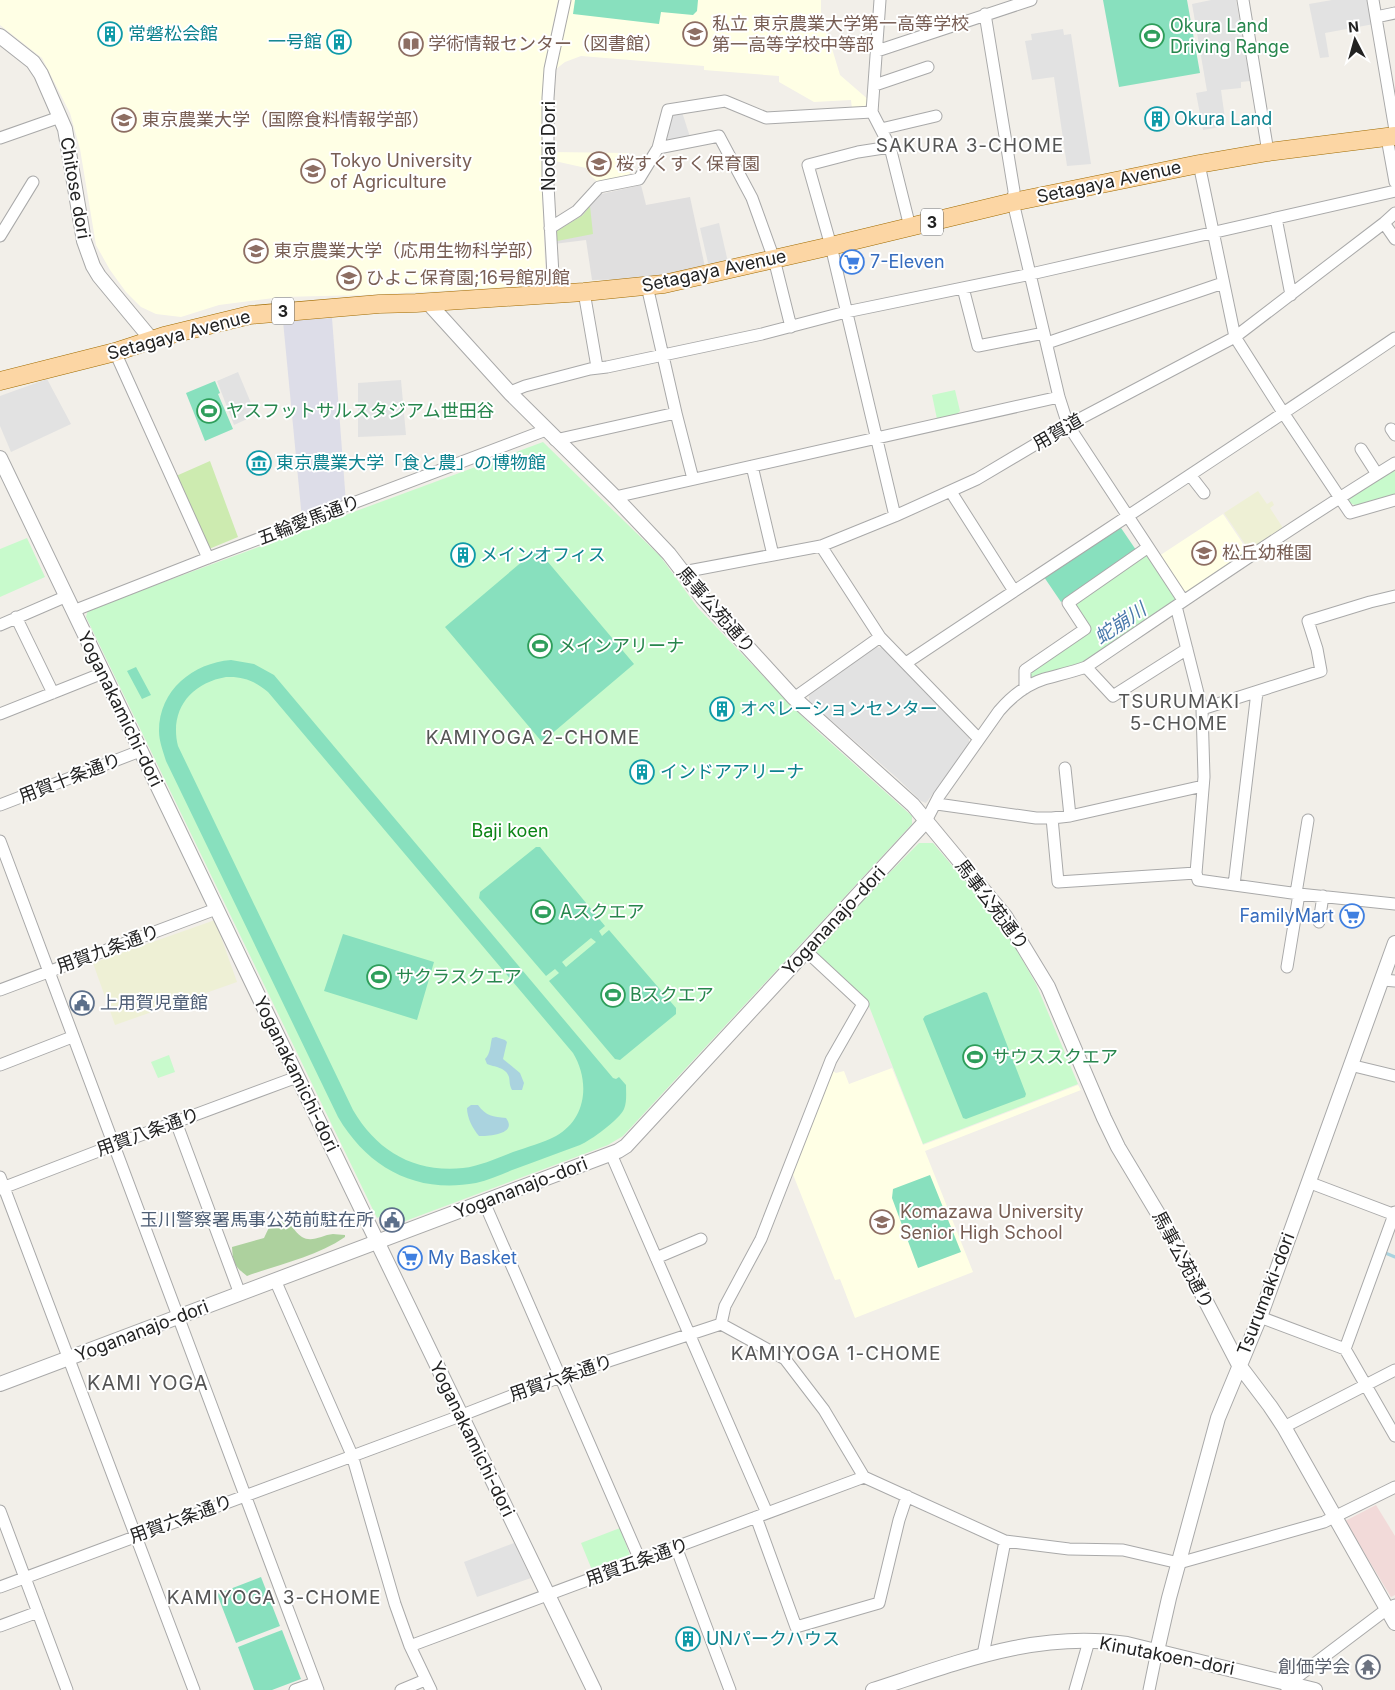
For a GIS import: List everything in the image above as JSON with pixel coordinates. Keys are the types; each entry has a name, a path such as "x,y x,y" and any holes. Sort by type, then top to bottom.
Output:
{"main road":[{"name":"Setagaya Avenue","path":"0,381 115,352 225,320 250,315 369,305 584,292 664,284 1013,202 1199,164 1268,152 1392,135"}],"street":[{"name":"Nodai Dori","path":"554,293 548,185 548,98 550,69 565,0"},
{"path":"880,0 872,112 890,147 895,162 910,227"},
{"path":"877,51 1031,0"},
{"path":"1243,0 1268,152"},
{"path":"1373,0 1392,135 1395,182"},
{"path":"1376,17 1395,13"},
{"path":"985,14 1014,191 1013,202 1059,397 1068,425 1147,548 1179,603 1187,649 1202,709 1203,786 1196,873 1198,880 1395,904"},
{"name":"Chitose dori","path":"0,36 33,62 41,74 65,129 84,241 90,259 99,276 152,340"},
{"path":"875,86 928,67"},
{"path":"550,228 577,211 599,187 640,179 658,148 668,110 724,101 766,118 872,112"},
{"path":"881,129 936,116"},
{"path":"0,138 60,117"},
{"path":"658,148 719,136 752,198 774,259 791,327"},
{"path":"890,147 858,152 808,165 831,246 895,516"},
{"path":"1199,164 1236,337 1284,414 1350,512 1395,500"},
{"path":"2,228 33,182"},
{"path":"511,394 525,386 597,367 607,367 791,327 846,312 1031,274 1395,191"},
{"name":"用賀道","path":"683,572 821,546 951,492 977,479 1068,425 1236,337 1395,213"},
{"path":"1276,218 1291,295"},
{"path":"1384,223 1395,239"},
{"path":"963,288 978,346 1046,338 1223,283"},
{"path":"647,286 693,479"},
{"path":"584,292 597,367"},
{"name":"馬事公苑通り","path":"432,302 432,307 511,394 615,497 669,554 702,597 794,698 824,727 879,773 913,805 1005,916 1048,987 1111,1132 1175,1242 1239,1365 1284,1426 1334,1517 1391,1607 1395,1623"},
{"path":"906,663 1126,516 1284,414 1395,338"},
{"path":"115,352 208,558"},
{"path":"615,497 1059,397"},
{"name":"五輪愛馬通り","path":"73,611 208,558 551,435 676,413"},
{"path":"1361,449 1377,474"},
{"name":"Yoganakamichi-dori","path":"0,458 594,1690"},
{"path":"926,821 939,796 1010,698 1043,679 1071,673 1086,667 1179,603 1395,462"},
{"path":"752,466 773,555"},
{"path":"1190,475 1204,493"},
{"path":"951,492 1014,591"},
{"path":"821,546 880,637 980,739"},
{"path":"1025,688 1025,670 1085,629 1068,603 1147,548"},
{"path":"0,625 67,596"},
{"path":"1202,709 1321,671 1317,649 1308,621 1395,596"},
{"path":"16,617 53,693"},
{"path":"794,698 880,637"},
{"path":"1086,667 1113,696 1187,649"},
{"path":"1,710 53,693 103,672"},
{"path":"1234,885 1257,692"},
{"name":"用賀十条通り","path":"0,806 140,750"},
{"path":"1065,768 1070,816"},
{"path":"936,804 1036,818 1052,818 1070,816 1203,786"},
{"path":"1052,818 1058,882 1196,873"},
{"path":"1287,967 1308,820"},
{"name":"Yogananajo-dori","path":"0,1384 611,1154 626,1146 926,821"},
{"path":"0,841 316,1686 295,1690"},
{"path":"1319,922 1323,896"},
{"name":"用賀九条通り","path":"0,990 216,909"},
{"name":"Tsurumaki-dori","path":"1157,1651 1218,1418 1260,1317 1350,1065 1389,980 1395,943"},
{"path":"806,951 863,1004 831,1060 761,1239 726,1306 722,1324 786,1358 824,1410 864,1477 1005,1541 1069,1549 1123,1550 1179,1563 1324,1522 1395,1487"},
{"path":"0,1065 72,1037"},
{"path":"1350,1065 1395,1076"},
{"name":"用賀八条通り","path":"1,1185 297,1077"},
{"path":"176,1122 240,1294"},
{"path":"611,1154 688,1334 719,1400 762,1515 796,1627 879,1602 899,1520 907,1496"},
{"path":"1308,1182 1395,1214 1344,1349"},
{"path":"1,1185 194,1690"},
{"path":"484,1202 640,1560"},
{"path":"656,1258 701,1239"},
{"path":"275,1280 352,1455 395,1604 410,1646 428,1685 400,1690"},
{"path":"1260,1317 1344,1349 1395,1436"},
{"name":"用賀六条通り","path":"0,1587 135,1535 461,1415 560,1376 722,1324"},
{"path":"1284,1426 1395,1370"},
{"name":"用賀五条通り","path":"410,1646 864,1477"},
{"path":"0,1511 67,1690"},
{"path":"983,1655 1005,1541"},
{"path":"676,1547 730,1690"},
{"path":"1288,1686 1391,1607"},
{"path":"0,1626 38,1612"},
{"path":"1075,1690 1089,1640"},
{"name":"Kinutakoen-dori","path":"873,1690 983,1655 1035,1644 1089,1640 1117,1643 1157,1651 1288,1686 1314,1690"},
{"path":"1149,1690 1157,1651"}],"shaded area":[{"name":"Tokyo University of Agriculture","path":"0,0 558,0 544,66 542,193 546,285 364,295 282,297 219,305 181,317 156,314 141,307 126,292 110,270 96,245 80,149 70,113 42,58 0,25"},
{"name":"私立 東京農業大学第一高等学校 第一高等学校中等部","path":"570,0 821,0 821,12 840,75 870,101 861,109 852,109 851,100 814,102 779,82 779,76 704,70 704,66 581,56 565,62 556,69"},
{"path":"1211,0 1236,0 1250,81 1241,82 1241,88 1221,90 1226,126 1203,130 1196,93 1207,91 1192,4"},
{"path":"1332,0 1369,0 1374,24 1325,33 1329,57 1320,58 1309,4"},
{"path":"1063,29 1064,35 1071,34 1091,164 1067,166 1054,77 1032,80 1025,41 1032,40 1031,34"},
{"path":"682,112 691,140 661,146 669,114"},
{"name":"桜すくすく保育園","path":"550,152 629,153 630,179 599,183 586,168 550,160"},
{"path":"641,185 646,205 690,197 705,267 641,279 592,280 586,240 554,244 553,230 597,195"},
{"path":"719,223 728,262 709,267 700,228"},
{"path":"332,318 346,503 302,519 283,321"},
{"path":"238,372 256,415 234,425 217,381"},
{"path":"47,379 71,424 11,452 0,426 0,396"},
{"path":"401,380 406,435 358,437 358,383"},
{"path":"1258,491 1267,504 1272,501 1274,505 1270,508 1283,528 1249,550 1224,513"},
{"name":"松丘幼稚園","path":"1223,514 1248,551 1189,591 1183,591 1159,556"},
{"path":"876,647 883,648 969,738 969,744 926,803 921,801 809,701 809,695"},
{"path":"215,920 237,982 115,1025 93,963"},
{"name":"Komazawa University Senior High School","path":"892,1068 923,1145 1078,1085 1081,1090 925,1151 973,1272 855,1318 840,1279 835,1280 792,1172 831,1070 836,1073 844,1071 849,1084"},
{"path":"1376,1505 1395,1536 1395,1595 1391,1597 1345,1521"},
{"path":"514,1543 531,1578 477,1597 464,1562"}],"green space":[{"path":"575,0 698,0 697,11 693,15 661,12 659,24 573,14"},
{"name":"Okura Land Driving Range","path":"1103,0 1187,0 1200,73 1119,87"},
{"path":"590,206 593,234 557,241 557,231 583,215"},
{"name":"ヤスフットサルスタジアム世田谷","path":"215,381 220,393 218,394 233,429 205,441 186,393"},
{"path":"955,390 960,411 956,415 937,419 932,395"},
{"name":"Baji koen","path":"543,442 660,556 698,608 787,701 815,729 912,816 912,824 623,1136 608,1145 400,1223 394,1210 377,1218 86,617 88,610"},
{"path":"210,461 238,537 209,549 176,476"},
{"path":"1393,468 1395,472 1395,497 1364,505 1353,504 1349,501 1351,495"},
{"path":"1119,525 1136,550 1061,602 1044,577"},
{"path":"27,538 45,577 0,597 0,549"},
{"name":"メインアリーナ","path":"537,549 634,664 542,742 445,627"},
{"path":"1145,553 1177,600 1086,663 1028,683 1029,672 1088,630 1073,604"},
{"path":"231,660 254,664 274,675 613,1078 619,1077 626,1085 624,1109 611,1124 580,1145 486,1180 454,1185 433,1184 414,1180 396,1173 379,1163 350,1135 338,1117 166,761 161,746 159,731 161,716 165,703 172,691 192,673 217,662","holes":["226,677 238,677 248,680 268,692 573,1053 582,1075 583,1099 574,1120 566,1129 546,1141 482,1164 445,1169 413,1163 399,1156 385,1148 363,1124 353,1110 178,746 177,721 180,710 186,700 202,685"]},
{"path":"136,667 151,695 142,699 127,671"},
{"path":"919,843 933,843 987,907 1013,943 1036,984 1078,1084 923,1144 867,1001 812,951"},
{"path":"536,847 540,847 605,926 599,931 602,936 609,930 676,1008 676,1014 620,1060 615,1059 549,981 559,973 555,969 546,976 479,898 480,892","holes":["591,938 596,942 566,967 562,962"]},
{"name":"サクラスクエア","path":"343,934 434,962 417,1020 324,991"},
{"name":"サウススクエア","path":"984,992 987,993 1026,1094 1025,1097 966,1119 963,1118 923,1019 925,1016"},
{"path":"169,1055 175,1072 158,1078 151,1062"},
{"path":"930,1175 961,1252 918,1268 892,1198 893,1189"},
{"path":"281,1219 306,1239 333,1234 345,1235 345,1237 310,1255 247,1276 235,1264 232,1247 264,1238 272,1224"},
{"path":"620,1528 630,1555 592,1570 581,1543"},
{"path":"261,1577 280,1626 236,1643 217,1594"},
{"path":"282,1630 301,1679 272,1690 254,1690 238,1647"}],"water":[{"path":"496,1037 507,1042 503,1059 520,1073 524,1083 522,1090 512,1090 509,1077 505,1071 487,1064 485,1059 489,1052 492,1038"},
{"path":"471,1105 478,1105 484,1112 490,1115 506,1118 509,1123 508,1128 501,1133 479,1136 468,1116 467,1108"}],"waterway":[{"path":"1383,1252 1395,1257"}],"place":[{"name":"常磐松会館","path":"110,34"},
{"name":"私立 東京農業大学第一高等学校 第一高等学校中等部","path":"695,34"},
{"name":"Okura Land Driving Range","path":"1152,36"},
{"name":"一号館","path":"339,42"},
{"name":"学術情報センター（図書館）","path":"411,44"},
{"name":"Okura Land","path":"1157,119"},
{"name":"東京農業大学（国際食料情報学部）","path":"124,120"},
{"name":"桜すくすく保育園","path":"599,164"},
{"name":"Tokyo University of Agriculture","path":"313,171"},
{"name":"東京農業大学（応用生物科学部）","path":"256,251"},
{"name":"7-Eleven","path":"852,262"},
{"name":"ひよこ保育園;16号館別館","path":"349,278"},
{"name":"ヤスフットサルスタジアム世田谷","path":"209,411"},
{"name":"東京農業大学「食と農」の博物館","path":"259,463"},
{"name":"松丘幼稚園","path":"1204,553"},
{"name":"メインオフィス","path":"463,555"},
{"name":"メインアリーナ","path":"540,646"},
{"name":"オペレーションセンター","path":"722,709"},
{"name":"インドアアリーナ","path":"642,772"},
{"name":"Aスクエア","path":"543,912"},
{"name":"FamilyMart","path":"1352,916"},
{"name":"サクラスクエア","path":"379,977"},
{"name":"Bスクエア","path":"613,995"},
{"name":"上用賀児童館","path":"82,1003"},
{"name":"サウススクエア","path":"975,1057"},
{"name":"玉川警察署馬事公苑前駐在所","path":"392,1220"},
{"name":"Komazawa University Senior High School","path":"882,1222"},
{"name":"My Basket","path":"410,1258"},
{"name":"UNパークハウス","path":"688,1639"},
{"name":"創価学会","path":"1368,1667"}],"district":[{"name":"SAKURA 3-CHOME","path":"970,145"},
{"name":"TSURUMAKI 5-CHOME","path":"1179,712"},
{"name":"KAMIYOGA 2-CHOME","path":"533,737"},
{"name":"KAMIYOGA 1-CHOME","path":"836,1353"},
{"name":"KAMI YOGA","path":"148,1383"},
{"name":"KAMIYOGA 3-CHOME","path":"274,1597"}],"water label":[{"name":"蛇崩川","path":"1120,623"}]}
